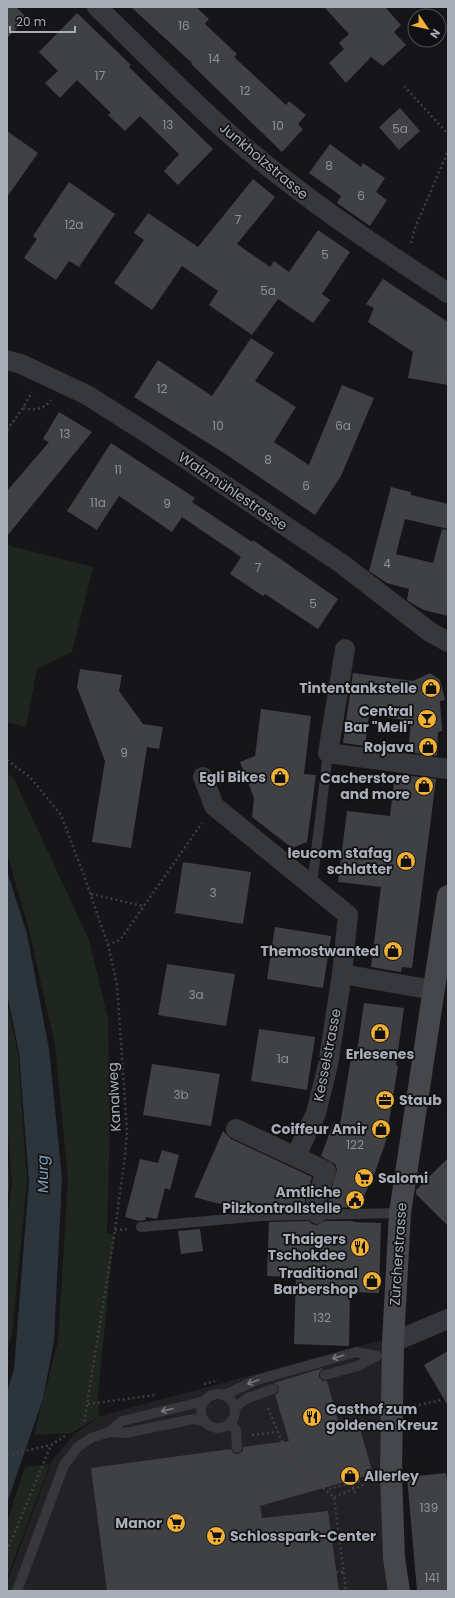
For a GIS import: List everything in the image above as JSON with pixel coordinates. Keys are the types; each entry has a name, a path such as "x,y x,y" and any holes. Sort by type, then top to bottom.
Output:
{"main road":[{"name":"Zürcherstrasse","path":"399,1591 394,1558 391,1515 392,1405 387,1351 400,1213 448,896"}],"street":[{"name":"Junkholzstrasse","path":"97,7 226,131 302,193 382,251 448,293"},
{"name":"Walzmühlestrasse","path":"7,360 21,364 87,395 155,438 342,564 430,632 448,642"},
{"path":"345,649 328,753 448,769"},
{"path":"203,777 214,806"},
{"name":"Kesselstrasse","path":"214,806 348,915 342,974 328,1064 316,1113 296,1156"},
{"path":"342,974 433,990"},
{"path":"236,1129 326,1171 316,1201 317,1214"},
{"path":"387,1351 448,1319"}],"lane":[{"path":"312,885 328,753"},
{"path":"141,1227 261,1216 400,1213"},
{"path":"325,1375 358,1366 387,1351"},
{"path":"17,1591 64,1465 78,1447 91,1438 109,1432 122,1421 205,1401 214,1395 224,1395 257,1380 356,1352 387,1351"},
{"path":"235,1407 248,1398 273,1389"},
{"path":"109,1432 125,1433 194,1418 205,1421 214,1427 220,1428 230,1423 233,1418 235,1407 224,1395"},
{"path":"205,1401 202,1410 202,1416 205,1421"},
{"path":"230,1423 236,1430 237,1448"}],"path":[{"path":"404,86 448,134"},
{"path":"405,265 415,228 448,151"},
{"path":"7,430 23,408 42,374"},
{"path":"23,408 32,410 40,409 48,404 63,384"},
{"name":"Kanalweg","path":"7,760 30,777 61,815 91,894 108,945 117,984 127,1132 126,1150 85,1422 79,1426"},
{"path":"108,945 120,940 214,806"},
{"path":"91,894 143,906"},
{"path":"392,1405 413,1406 441,1400"},
{"path":"236,1437 277,1432"},
{"path":"7,1455 51,1445 68,1434"},
{"path":"7,1551 51,1445"},
{"path":"329,1489 346,1483 365,1479 366,1484 334,1497"},
{"path":"351,1482 356,1495"},
{"path":"336,1572 344,1572"}],"shaded area":[{"path":"7,545 93,567 72,652 37,669 26,727 7,722"},
{"path":"7,773 14,779 89,940 108,1019 110,1120 107,1233 114,1235 98,1393 99,1416 72,1433 34,1435 58,1341 68,1180 55,1045 29,930 7,853"},
{"path":"7,1001 18,1053 27,1181 12,1334 7,1352 7,1217 12,1183 7,1124"},
{"path":"7,1145 10,1183 7,1205"},
{"path":"397,1336 400,1591 7,1591 7,1582 52,1461 74,1434 100,1416"},
{"path":"50,1464 7,1578 7,1522 25,1467"}],"water":[{"name":"Murg","path":"7,871 27,934 49,1049 62,1179 54,1341 43,1399 7,1503 7,1392 14,1369 29,1181 19,1052 7,993"}],"building":[{"path":"7,7 16,7 27,18 7,38"},
{"path":"131,7 196,7 209,19 205,24 237,54 234,57 286,105 289,101 306,115 298,124 303,129 282,152 191,64 192,63"},
{"path":"324,7 385,7 401,25 394,32 406,45 383,66 371,57 346,83 329,63 344,49 339,43 349,34"},
{"path":"77,13 131,65 129,67 213,149 178,185 164,171 179,154 140,116 125,131 108,115 111,113 77,80 60,98 45,83 58,71 39,52"},
{"path":"400,108 420,131 399,150 379,127"},
{"path":"7,131 38,153 7,197"},
{"path":"330,144 361,167 363,163 385,178 376,192 387,200 370,226 337,203 341,196 309,173"},
{"path":"253,179 275,197 237,244 270,267 274,261 289,272 318,230 350,252 322,294 330,300 313,323 278,299 252,335 209,305 218,291 182,266 152,310 114,283 144,240 134,233 148,213 198,247"},
{"path":"69,182 115,214 79,267 69,261 56,280 24,258 37,239 33,236"},
{"path":"383,279 448,322 448,385 408,378 413,352 368,322 374,308 366,304"},
{"path":"251,338 274,353 255,381 296,407 274,442 309,465 342,385 374,398 341,476 315,515 224,453 134,397 158,360 212,396"},
{"path":"59,412 92,432 7,536 7,491 49,442 43,439"},
{"path":"111,443 195,498 192,502 252,542 253,540 338,599 318,629 265,594 263,596 230,574 241,557 182,517 172,532 119,496 97,530 67,511"},
{"path":"391,487 411,492 411,495 448,504 448,529 405,519 396,554 433,563 442,529 448,530 448,616 424,610 413,604 407,600 409,589 387,583 369,571"},
{"path":"80,669 122,675 119,691 143,724 163,727 159,749 147,747 131,848 92,842 105,761 77,687"},
{"path":"353,673 413,681 430,673 440,680 445,700 440,701 442,731 438,732 437,756 408,752 411,721 369,715 365,746 343,743"},
{"path":"261,709 311,716 304,774 316,775 307,842 292,848 252,817 254,798 240,762 255,756"},
{"path":"395,774 436,779 412,968 402,967 401,972 371,967 381,887 338,882 347,811 390,816"},
{"path":"183,862 251,872 243,924 175,913"},
{"path":"275,927 331,936 323,988 267,979"},
{"path":"167,964 235,974 226,1026 158,1015"},
{"path":"364,1003 404,1008 396,1065 398,1066 386,1141 375,1172 359,1207 328,1208 328,1202 337,1169 335,1164 321,1156 334,1122 340,1125 351,1058 356,1059"},
{"path":"259,1029 315,1037 307,1090 251,1081"},
{"path":"152,1064 220,1074 211,1126 143,1115"},
{"path":"223,1131 231,1139 312,1177 305,1198 305,1209 259,1210 216,1203 194,1197"},
{"path":"162,1150 179,1155 170,1190 165,1188 157,1219 146,1217 145,1220 139,1221 125,1217 140,1159 158,1163"},
{"path":"448,1158 448,1226 416,1194 416,1190"},
{"path":"309,1221 312,1224 317,1225 326,1221 381,1223 379,1293 350,1292 349,1346 294,1344 296,1277 267,1276 269,1222"},
{"path":"200,1229 203,1251 181,1254 178,1231"},
{"path":"448,1351 448,1406 424,1365"},
{"name":"Schlosspark-Center","path":"323,1368 319,1373 319,1377 323,1381 327,1381 341,1431 359,1425 373,1474 260,1506 262,1518 328,1511 339,1591 107,1591 91,1468 231,1449 234,1454 238,1454 243,1451 243,1447 289,1441 275,1395 278,1393 279,1387 274,1383"},
{"path":"446,1473 448,1480 448,1591 417,1591 407,1477"}],"place":[{"name":"Tintentankstelle","path":"431,688"},
{"name":"Central Bar \"Meli\"","path":"427,719"},
{"name":"Rojava","path":"428,747"},
{"name":"Egli Bikes","path":"280,777"},
{"name":"Cacherstore and more","path":"424,786"},
{"name":"leucom stafag schlatter","path":"406,861"},
{"name":"Themostwanted","path":"393,951"},
{"name":"Erlesenes","path":"380,1033"},
{"name":"Staub","path":"385,1100"},
{"name":"Coiffeur Amir","path":"381,1129"},
{"name":"Salomi","path":"364,1178"},
{"name":"Amtliche Pilzkontrollstelle","path":"355,1200"},
{"name":"Thaigers Tschokdee","path":"360,1247"},
{"name":"Traditional Barbershop","path":"372,1281"},
{"name":"Gasthof zum goldenen Kreuz","path":"312,1417"},
{"name":"Allerley","path":"350,1476"},
{"name":"Manor","path":"176,1523"},
{"name":"Schlosspark-Center","path":"216,1536"}]}
